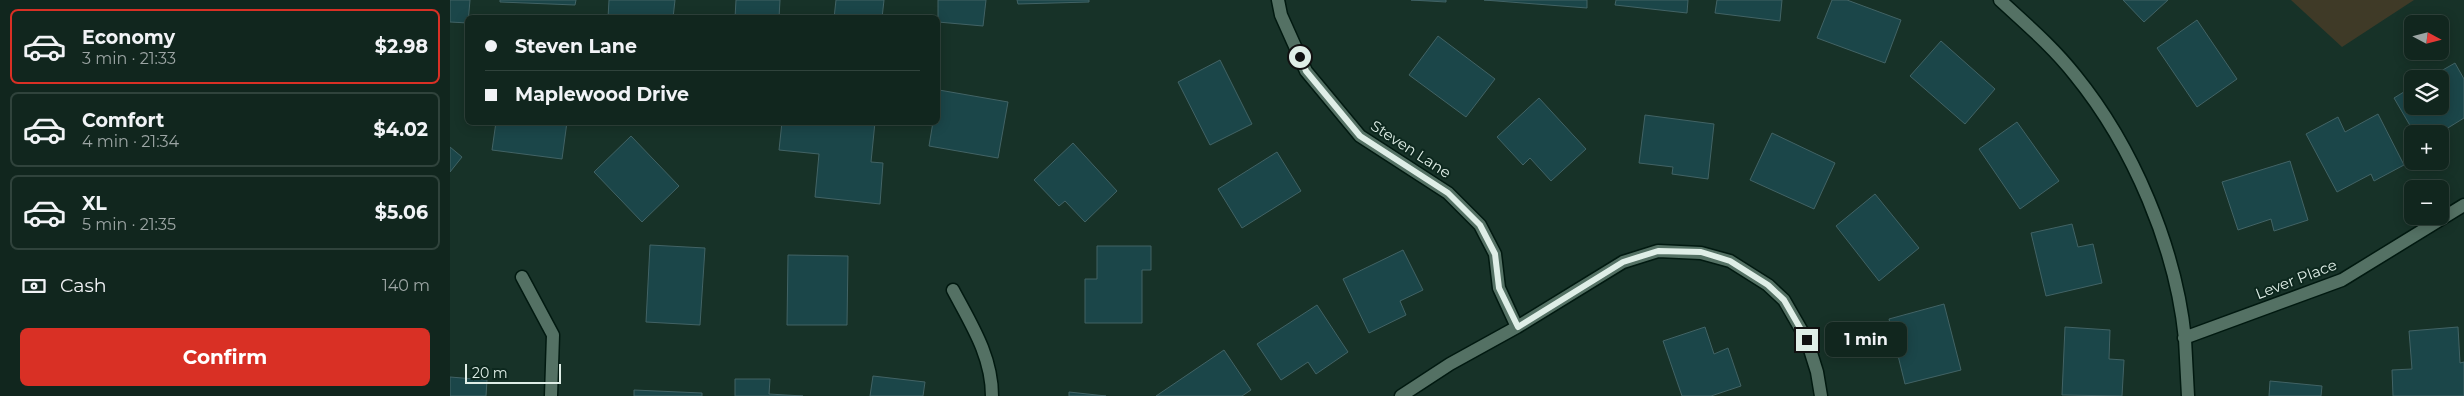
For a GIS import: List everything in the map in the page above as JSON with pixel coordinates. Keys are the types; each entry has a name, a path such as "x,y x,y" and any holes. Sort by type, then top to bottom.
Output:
{"street":[{"name":"Steven Lane","path":"1278,0 1281,15 1306,71 1360,136 1448,193 1480,225 1495,254 1499,288 1518,327"},
{"path":"2000,0 2045,41 2076,76 2116,134 2152,208 2171,267 2184,338 2188,396"},
{"name":"Lever Place","path":"2184,338 2342,280 2464,206"},
{"path":"1401,396 1450,364 1518,327 1623,262 1658,251 1701,252 1730,261 1768,285 1784,300 1807,340 1817,372 1821,396"},
{"path":"522,277 553,335 551,396"},
{"path":"954,290 984,350 992,380 992,396"}],"shaded area":[{"path":"2291,0 2414,0 2342,47"}],"building":[{"path":"450,0 470,0 469,15 465,15 465,23 450,22"},
{"path":"500,0 576,0 575,5 500,2"},
{"path":"609,0 675,0 673,15 608,15"},
{"path":"736,0 780,0 779,15 735,15"},
{"path":"836,0 884,0 882,15 834,15"},
{"path":"938,0 986,0 983,26 940,22 940,15 938,15"},
{"path":"1017,0 1089,0 1089,2 1018,4"},
{"path":"1411,0 1446,0 1446,2"},
{"path":"1484,0 1587,0 1587,8"},
{"path":"1616,0 1688,0 1687,13 1615,5"},
{"path":"1717,0 1782,0 1780,21 1715,13"},
{"path":"1832,0 1847,0 1901,20 1885,63 1817,38"},
{"path":"2123,0 2168,0 2144,22"},
{"path":"2197,20 2237,79 2197,107 2157,48"},
{"path":"1438,36 1495,79 1466,117 1409,75"},
{"path":"1941,41 1995,89 1965,124 1910,76"},
{"path":"1220,60 1252,124 1210,145 1178,82"},
{"path":"2455,63 2464,79 2464,118 2449,127 2449,125 2410,125 2394,98 2404,92 2404,115 2449,115 2449,70 2443,70"},
{"path":"940,90 1008,102 998,158 929,146 932,125 940,125"},
{"path":"1539,98 1586,149 1551,181 1530,158 1523,165 1497,137"},
{"path":"2378,114 2404,165 2374,181 2371,174 2337,192 2306,134 2338,117 2345,132"},
{"path":"1645,115 1714,124 1708,179 1672,174 1673,167 1639,163"},
{"path":"2017,122 2059,181 2020,209 1979,149"},
{"path":"496,125 567,125 562,159 492,150"},
{"path":"782,125 875,125 871,162 883,163 880,204 815,197 819,154 779,150"},
{"path":"1772,133 1835,163 1814,209 1750,180"},
{"path":"631,136 679,186 642,222 594,172"},
{"path":"1073,143 1117,191 1085,222 1065,201 1059,206 1034,180"},
{"path":"450,147 462,157 450,172"},
{"path":"1277,152 1301,191 1242,228 1218,189"},
{"path":"2290,161 2308,220 2274,231 2271,219 2238,230 2222,182"},
{"path":"1875,194 1919,248 1879,281 1836,226"},
{"path":"2072,224 2078,247 2093,244 2102,283 2046,296 2031,233"},
{"path":"650,245 705,248 700,325 646,322"},
{"path":"1097,246 1151,246 1151,270 1142,270 1142,323 1085,323 1085,279 1097,279"},
{"path":"1403,250 1423,290 1400,301 1406,315 1369,333 1343,279"},
{"path":"788,255 848,256 847,325 787,325"},
{"path":"1944,304 1961,370 1905,384 1889,319"},
{"path":"1317,305 1348,352 1316,374 1308,362 1281,380 1257,344"},
{"path":"1705,327 1714,354 1728,348 1741,386 1711,396 1682,396 1663,341"},
{"path":"2065,327 2110,330 2109,359 2124,360 2122,396 2062,395"},
{"path":"2458,327 2460,363 2464,362 2464,396 2393,396 2392,370 2412,369 2409,331"},
{"path":"1224,350 1251,390 1242,396 1156,396"},
{"path":"873,376 925,382 923,396 870,396"},
{"path":"450,377 487,380 486,396 450,396"},
{"path":"735,379 770,379 769,394 803,396 735,396"},
{"path":"2270,381 2322,386 2321,396 2269,396"},
{"path":"634,390 702,393 702,396 634,396"},
{"path":"1069,392 1106,396 1069,396"}],"route":[{"path":"1300,57 1306,71 1360,136 1448,193 1480,225 1495,254 1499,288 1518,327 1623,262 1658,251 1701,252 1730,261 1768,285 1784,300 1807,340"}]}
